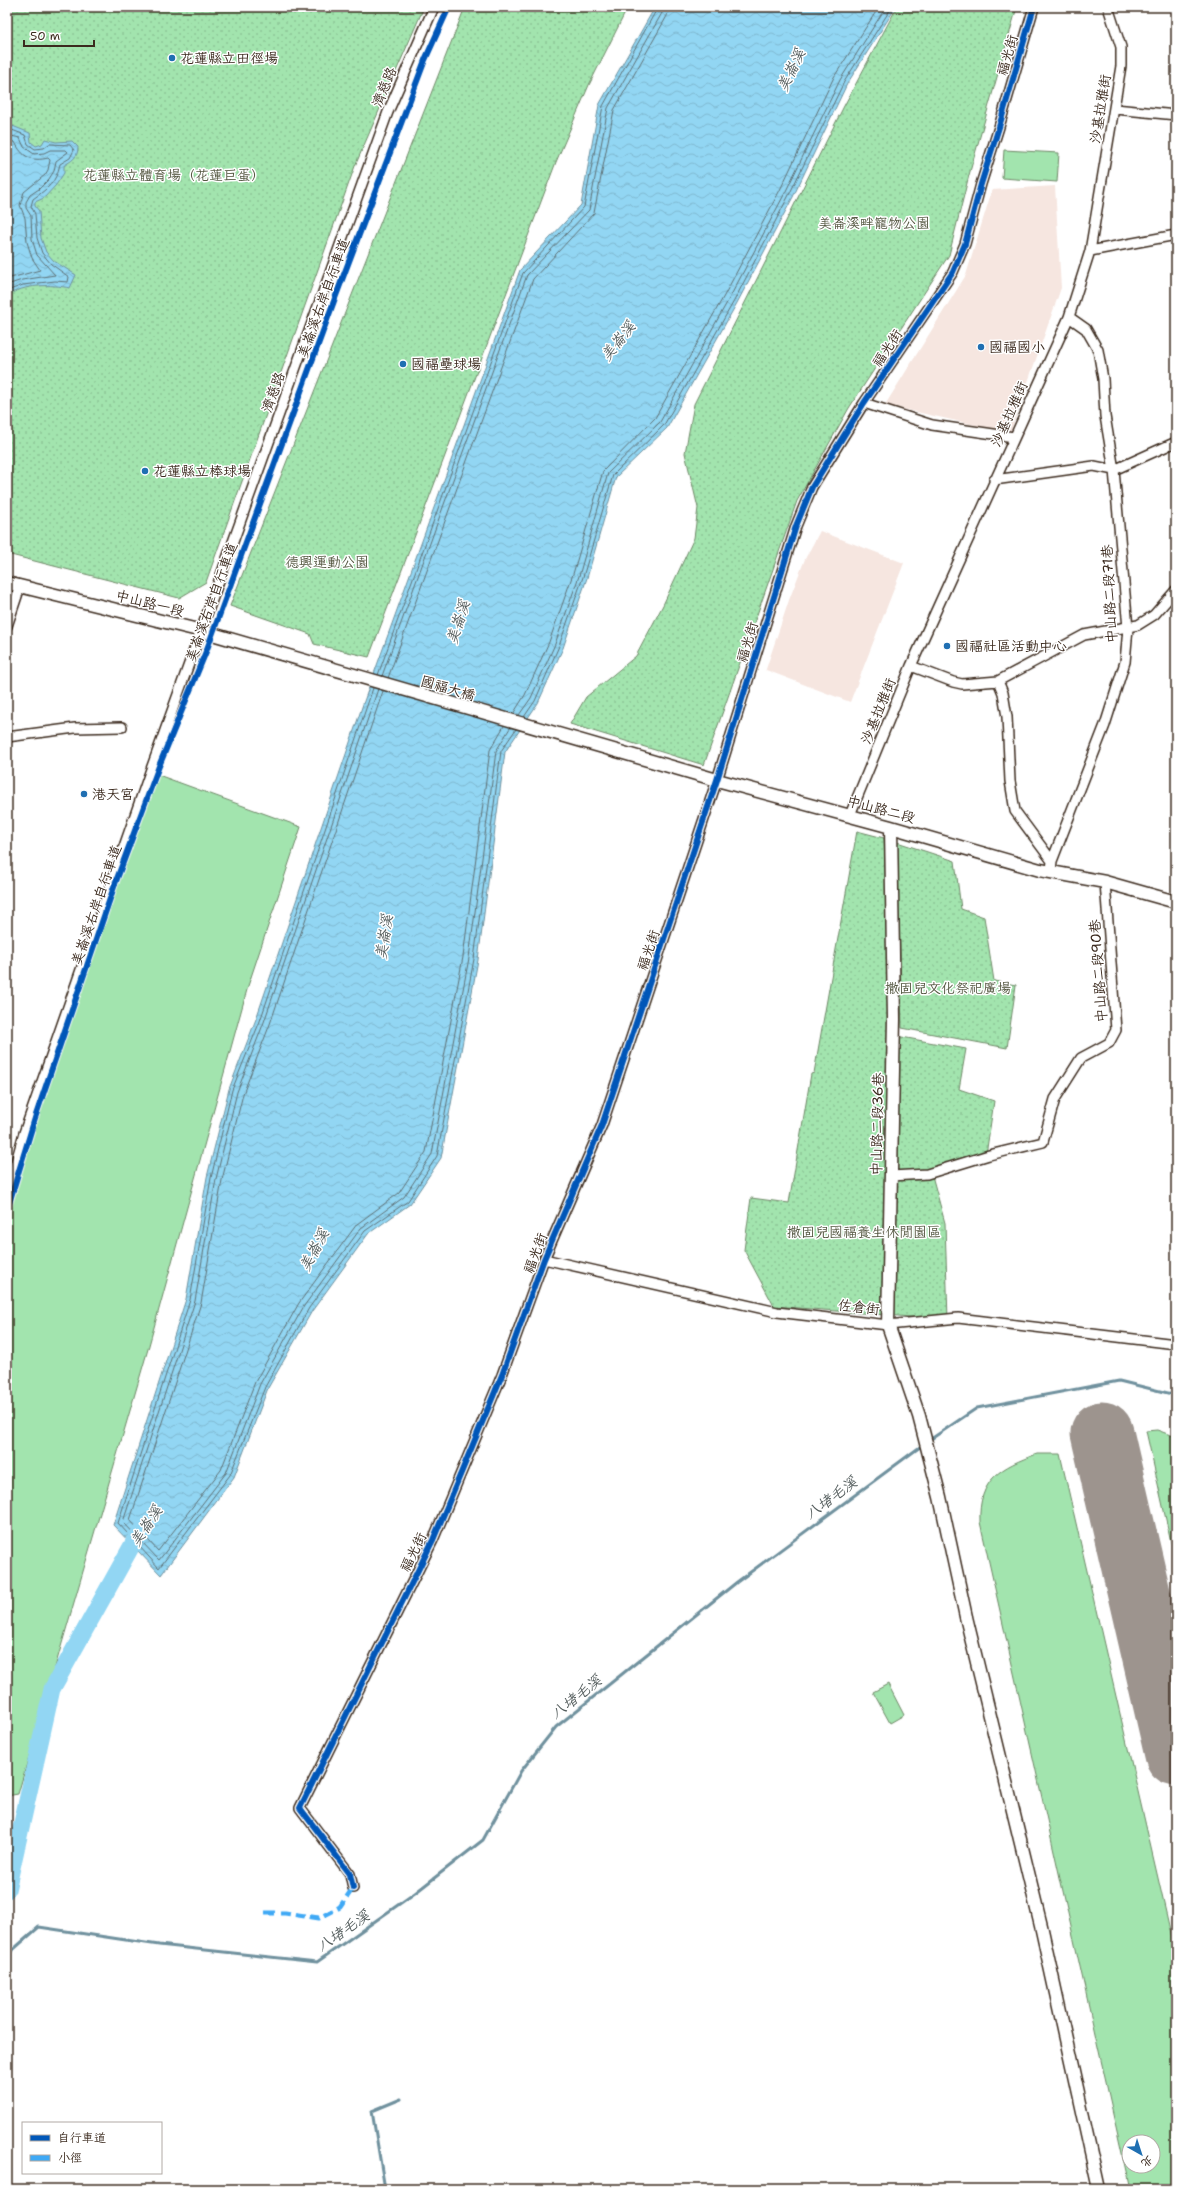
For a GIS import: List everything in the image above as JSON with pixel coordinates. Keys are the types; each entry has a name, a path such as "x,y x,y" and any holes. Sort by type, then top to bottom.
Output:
{"street":[{"name":"濟慈路","path":"7,1194 26,1126 147,780 388,112 434,7"},
{"name":"福光街","path":"353,1888 350,1874 300,1808 433,1540 502,1375 544,1259 602,1125 717,780 796,526 812,487 864,403 953,272 965,244 981,184 1034,7"},
{"name":"沙基拉雅街","path":"850,815 911,666 1069,317 1090,252 1121,66 1121,47 1108,7"},
{"path":"1115,109 1176,115"},
{"path":"1090,252 1176,235"},
{"name":"中山路二段71巷","path":"1052,866 1105,725 1126,662 1128,628 1114,470 1105,416 1104,379 1098,350 1086,329 1069,317"},
{"path":"864,403 932,425 1014,436"},
{"path":"994,480 1094,466 1114,470 1176,442"},
{"name":"中山路一段","path":"7,583 202,631 309,663"},
{"path":"7,626 20,587"},
{"path":"911,666 958,683 998,681 1084,635 1138,625 1154,615 1176,590"},
{"name":"國福大橋","path":"309,663 580,741"},
{"path":"998,681 1003,693 1007,717 1010,781 1015,811 1052,866"},
{"path":"7,737 75,728 122,727"},
{"name":"中山路二段","path":"580,741 717,780 891,826 1040,870 1052,866 1176,902"},
{"name":"中山路二段36巷","path":"891,826 894,1019 888,1325 919,1416 940,1497 966,1617 1042,1930 1099,2189"},
{"name":"中山路二段90巷","path":"891,1176 927,1174 989,1155 1043,1142 1055,1099 1081,1058 1109,1043 1116,1030 1105,882"},
{"name":"佐倉街","path":"544,1259 778,1312 888,1325 958,1318 1176,1344"}],"shaded area":[{"name":"國福國小","path":"1055,186 1061,288 1010,433 885,405 966,275 992,190"},
{"path":"820,531 904,563 850,702 766,670 765,672 789,600 805,559"}],"green space":[{"name":"花蓮縣立體育場（花蓮巨蛋）","path":"7,7 424,7 355,166 206,582 179,598 7,554"},
{"name":"德興運動公園","path":"465,7 628,7 589,85 556,162 369,657 314,644 310,634 230,606"},
{"name":"美崙溪畔寵物公園","path":"897,7 1017,7 969,175 949,255 849,408 797,501 704,765 570,724 586,697 636,656 663,605 694,538 698,508 685,453 694,404 844,106"},
{"path":"1004,150 1059,153 1057,182 1002,178"},
{"path":"150,772 301,827 248,986 148,1349 18,1794 7,1796 7,1199"},
{"name":"撒固兒國福養生休閒園區","path":"857,831 884,838 891,1035 966,1049 959,1089 994,1101 986,1155 931,1172 945,1223 948,1320 774,1306 744,1250 751,1198 789,1203 811,1074 814,1073"},
{"name":"撒固兒文化祭祀廣場","path":"897,842 955,861 961,909 984,917 994,981 1016,985 1007,1048 902,1028"},
{"path":"1157,1430 1176,1437 1176,1564 1146,1431"},
{"path":"1037,1454 1060,1454 1176,1956 1176,2189 1130,2189 1127,2174 1161,2174 1161,2134 1121,2134 1121,2149 980,1522 980,1507 983,1495 988,1485 994,1477 1013,1464"},
{"path":"888,1684 904,1715 890,1723 873,1692"}],"water":[{"path":"655,7 896,7 847,84 793,197 737,303 667,428 616,477 587,578 563,648 538,703 505,752 478,960 441,1158 410,1204 368,1234 312,1311 268,1388 234,1477 161,1575 113,1525 186,1299 207,1177 229,1089 256,1019 363,704 520,270 581,205 599,105"},
{"path":"10,125 30,133 31,142 36,146 42,144 45,139 56,142 72,141 78,147 77,154 72,161 64,166 64,173 56,185 44,198 35,202 35,206 39,211 41,238 46,252 54,261 76,275 70,288 55,286 29,287 7,296 7,127"}],"waterway":[{"name":"八堵毛溪","path":"928,1441 977,1408 1119,1381 1176,1395"},
{"name":"八堵毛溪","path":"7,1955 39,1927 159,1945 317,1962 415,1893 483,1840 521,1771 556,1727 737,1582 924,1444"},
{"name":"美崙溪","path":"7,1890 52,1689 135,1540 145,1526"},
{"path":"385,2189 372,2111 401,2099"}],"taxiway":[{"path":"1170,1728 1176,1727"}],"runway":[{"path":"1102,1433 1176,1754"}],"marked path":[{"path":"265,1913 285,1913 319,1918 340,1907 353,1888"}],"cycle path":[{"name":"美崙溪右岸自行車道","path":"7,1210 35,1118 115,884 159,766 207,649 334,301 425,60 449,7"},
{"path":"353,1888 350,1874 300,1808 433,1540 502,1375 544,1259 602,1125 717,780 796,526 812,487 864,403 953,272 965,244 981,184 1034,7"}],"place":[{"name":"花蓮縣立田徑場","path":"172,58"},
{"name":"國福國小","path":"981,347"},
{"name":"國福壘球場","path":"403,364"},
{"name":"花蓮縣立棒球場","path":"145,471"},
{"name":"國福社區活動中心","path":"947,646"},
{"name":"港天宮","path":"84,794"}]}
